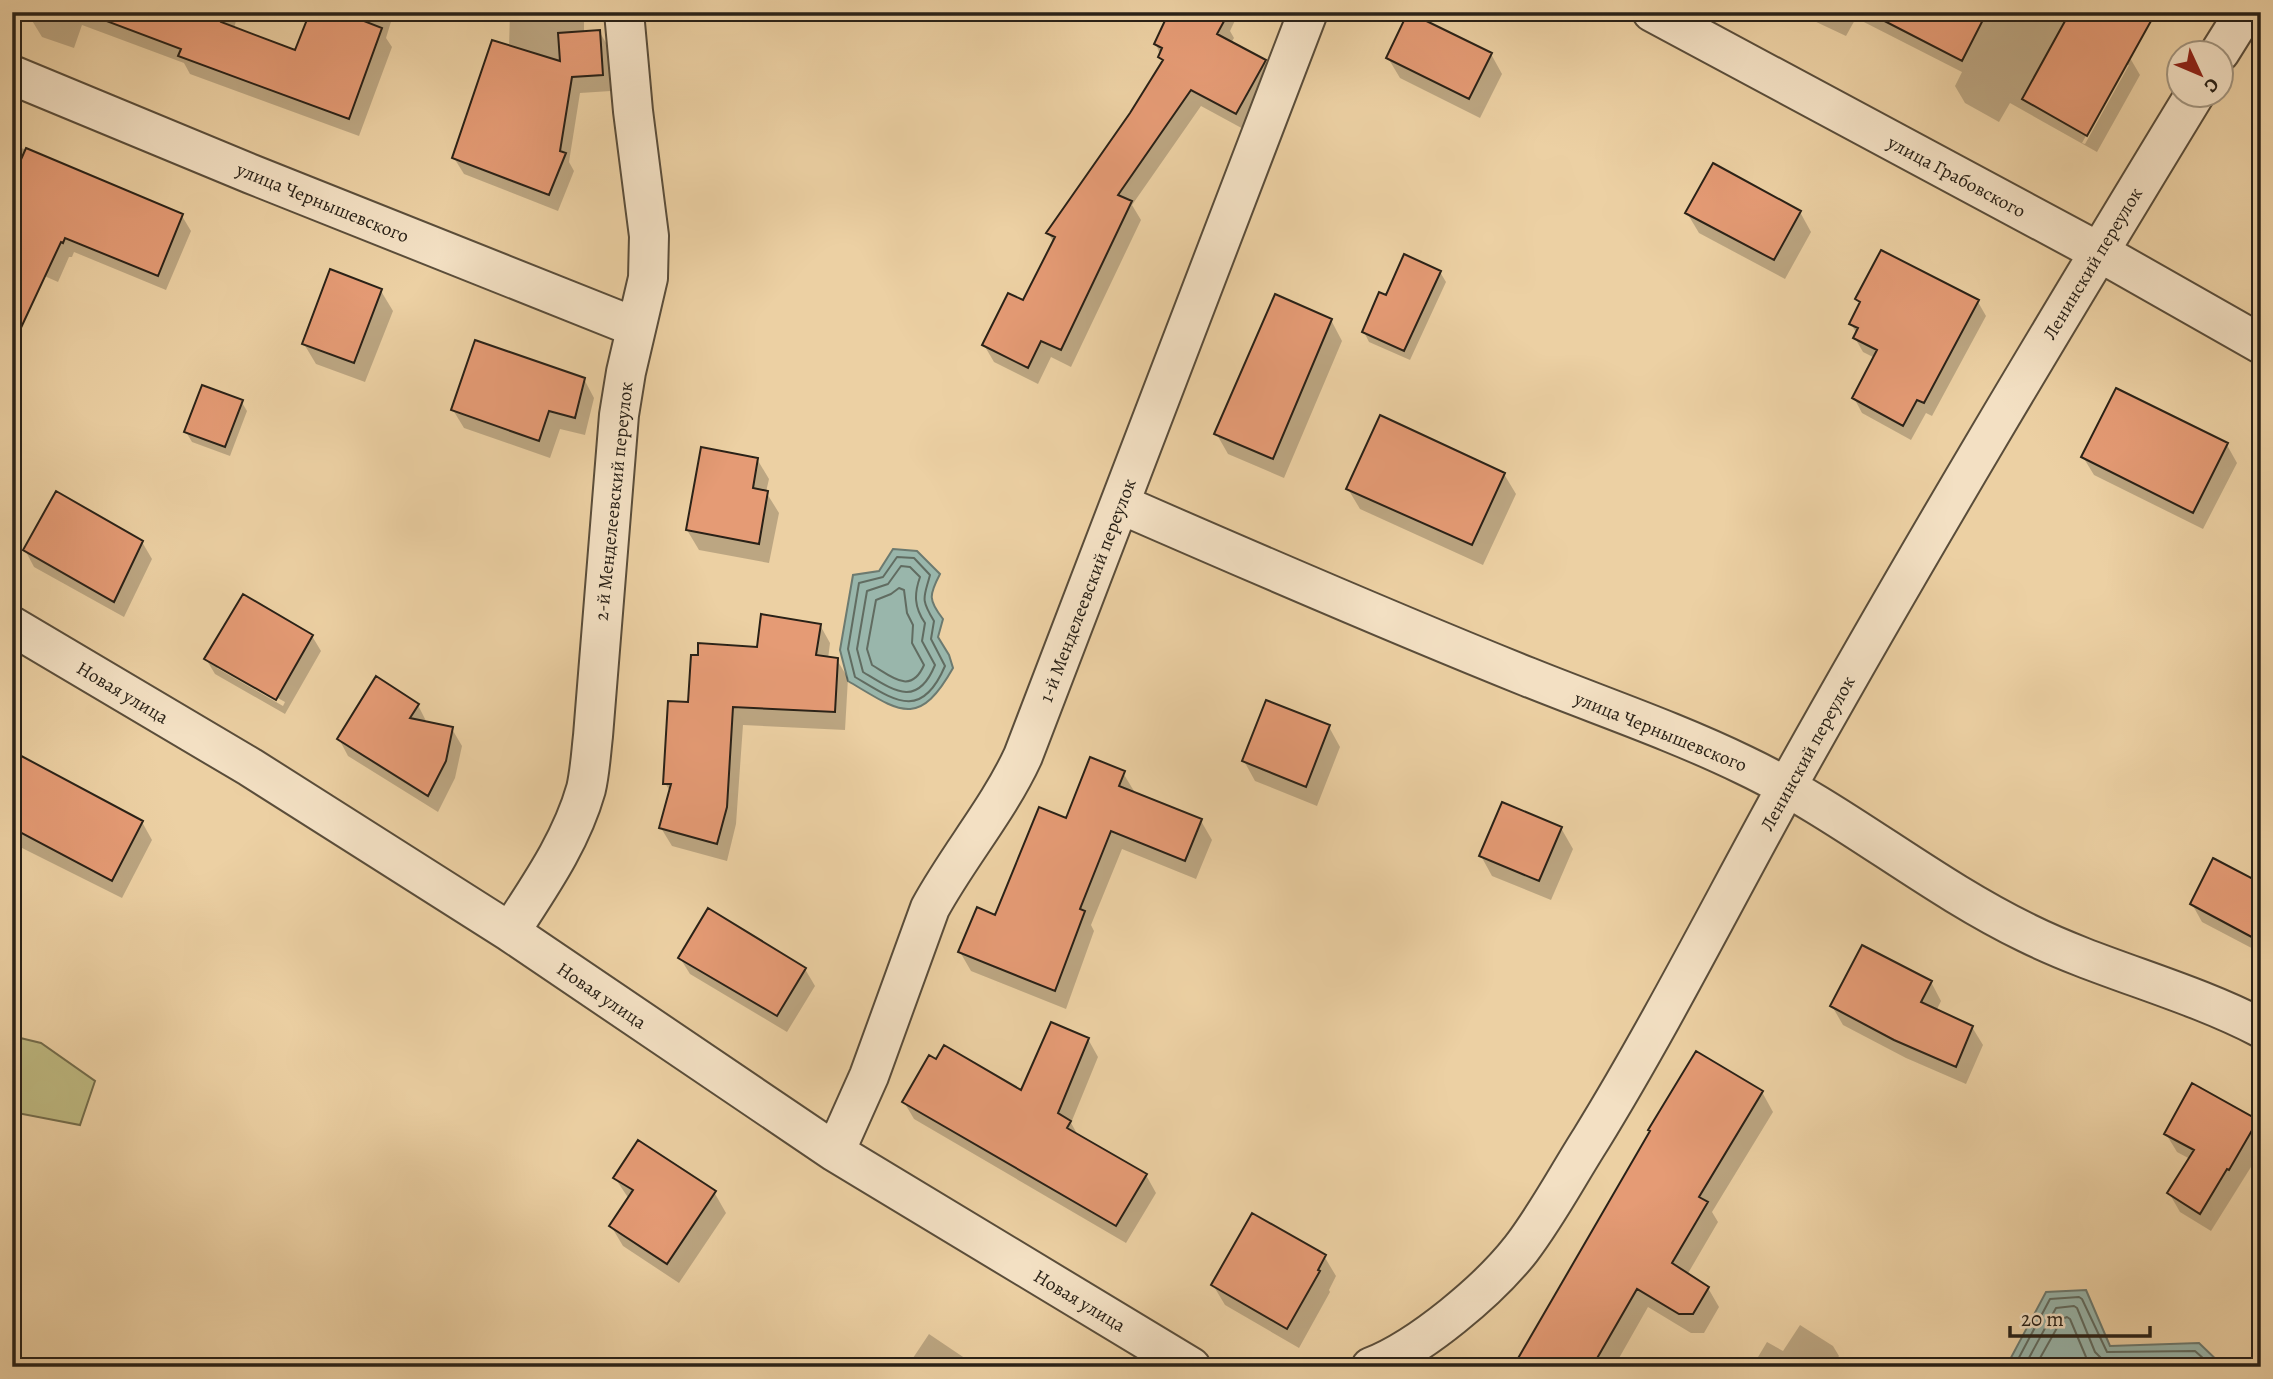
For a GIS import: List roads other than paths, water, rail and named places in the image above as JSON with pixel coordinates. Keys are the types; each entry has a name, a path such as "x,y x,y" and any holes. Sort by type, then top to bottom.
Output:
{"street":[{"name":"2-й Менделеевский переулок","path":"510,932 572,829 586,788 593,736 617,427 635,327 648,278 649,236 624,12"},
{"name":"1-й Менделеевский переулок","path":"835,1152 869,1076 930,908 1001,800 1023,756 1308,12"},
{"name":"улица Грабовского","path":"1652,12 2099,252 2261,344"},
{"path":"2229,38 2245,12"},
{"name":"улица Чернышевского","path":"12,75 251,174 635,327"},
{"name":"Ленинский переулок","path":"1371,1367 1429,1334 1482,1291 1520,1249 1615,1099 1954,494 2186,108"},
{"name":"улица Чернышевского","path":"1120,504 1528,678 1693,740 1787,788 1958,895 2026,933 2096,963 2232,1013 2261,1028"},
{"name":"Новая улица","path":"12,626 250,767 510,932 835,1152 1191,1367"}],"water":[{"path":"893,549 917,551 940,574 932,597 943,619 938,637 953,668 941,688 929,700 918,707 906,709 881,700 848,681 840,650 853,575 879,571"},
{"path":"2086,1290 2110,1346 2199,1343 2224,1367 2006,1367 2046,1292"}]}
